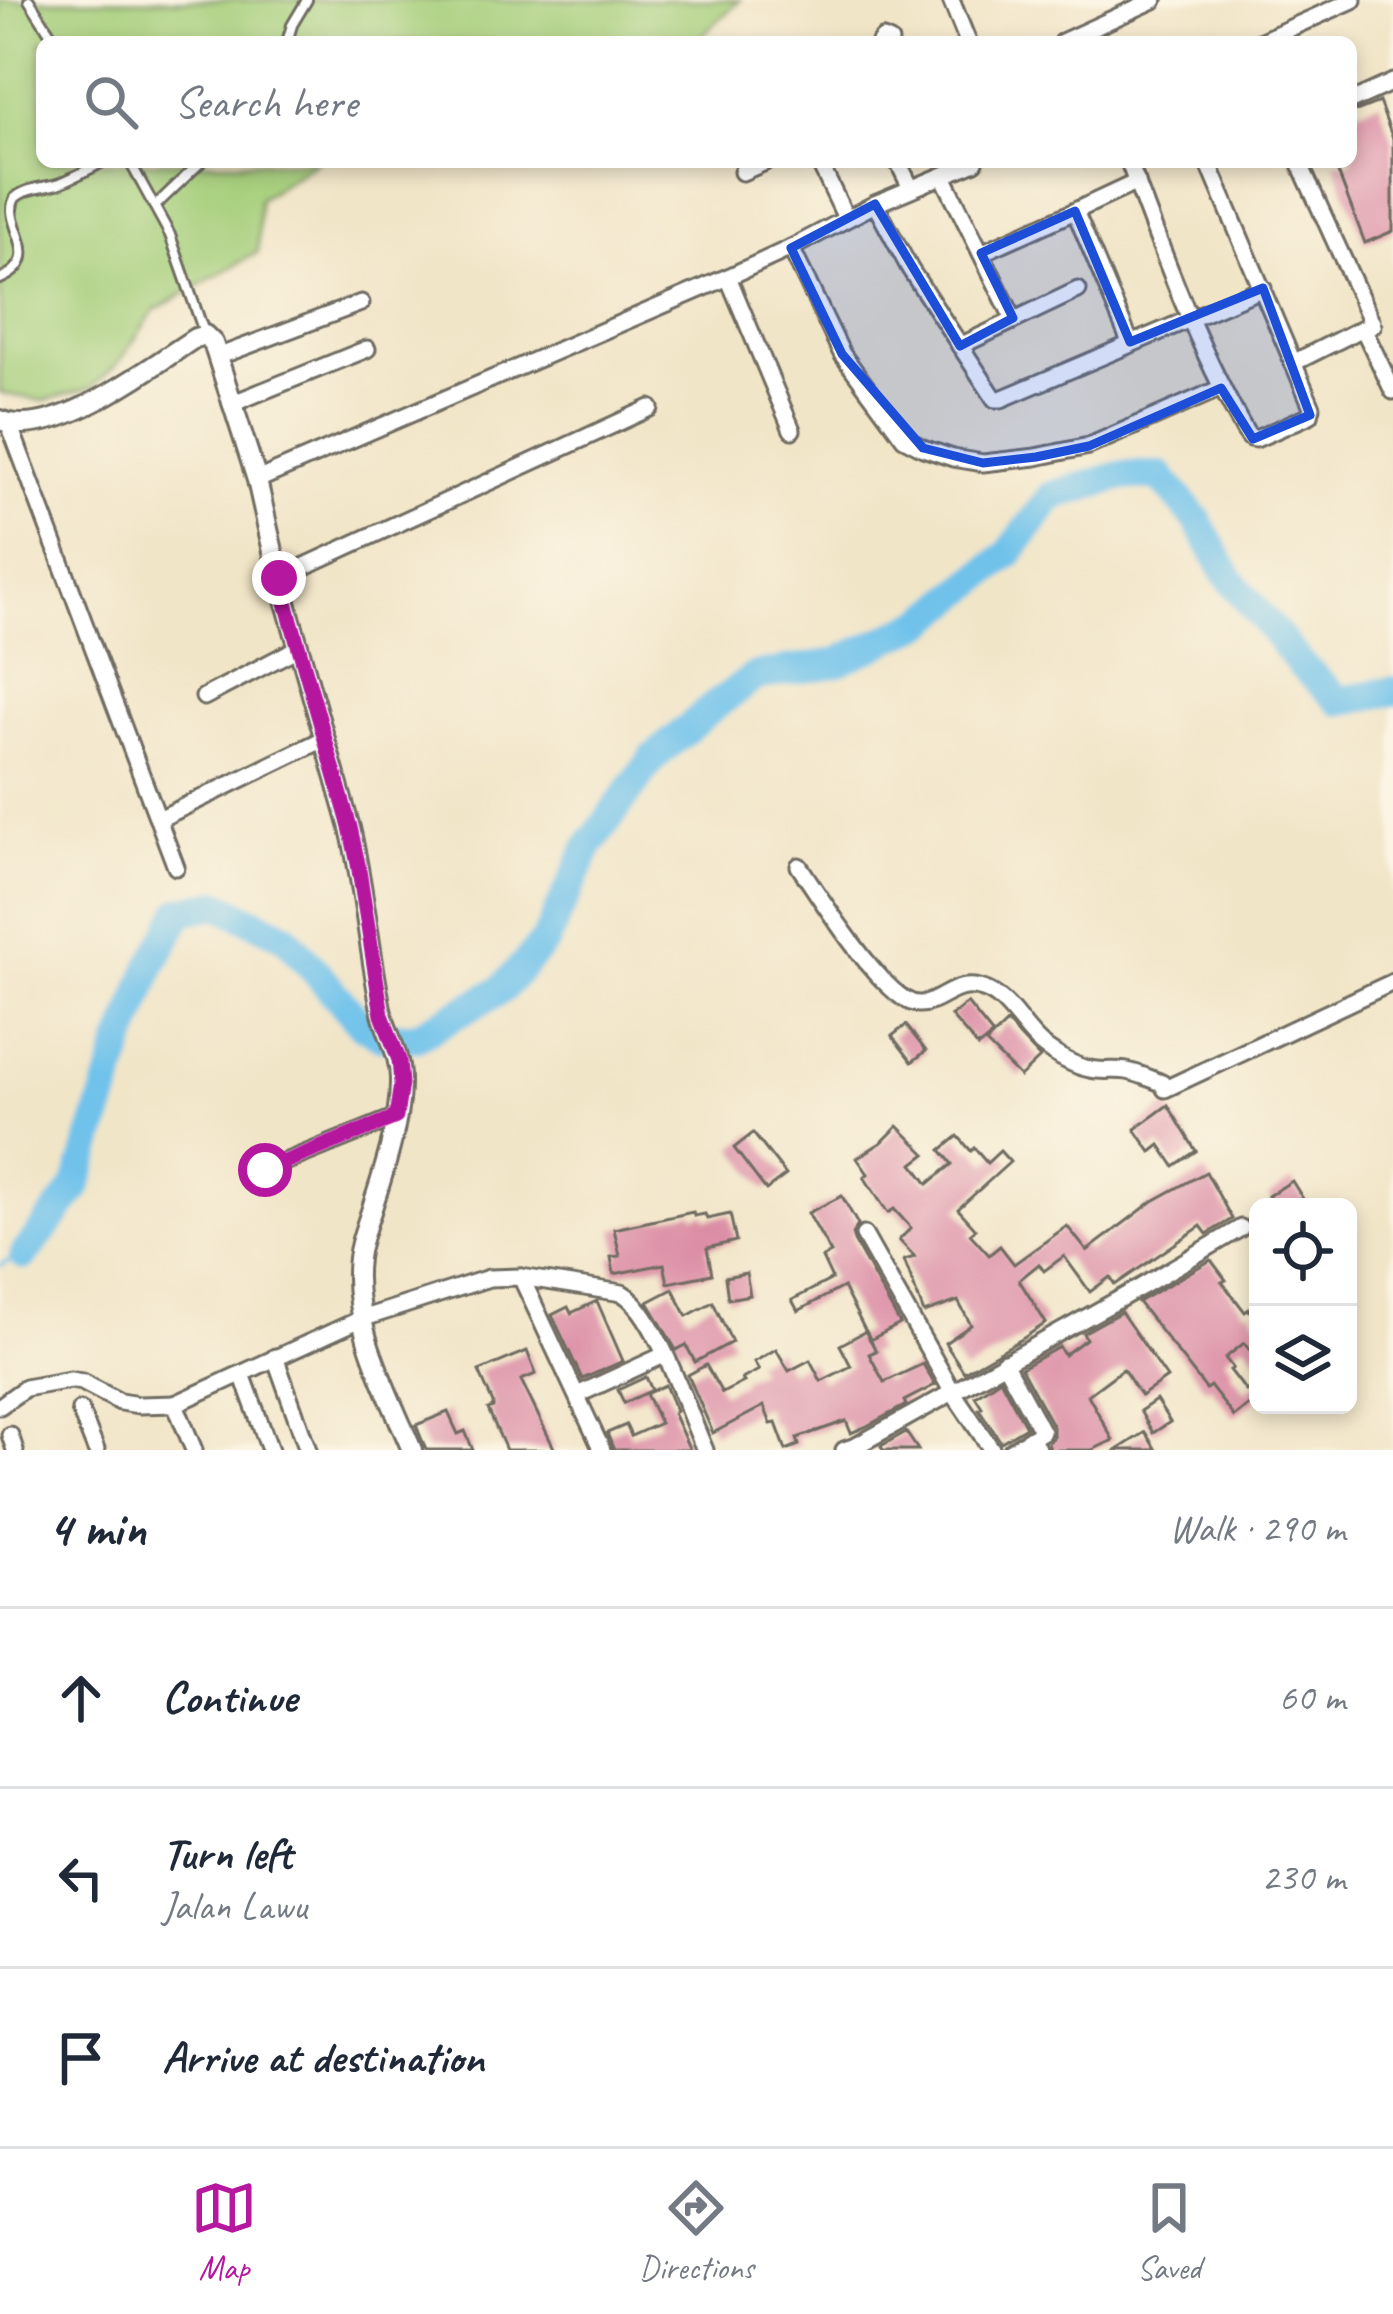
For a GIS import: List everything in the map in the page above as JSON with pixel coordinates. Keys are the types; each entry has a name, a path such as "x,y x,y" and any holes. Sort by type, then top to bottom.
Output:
{"street":[{"path":"951,0 966,36"},
{"path":"1075,36 1154,0"},
{"path":"1272,36 1343,2"},
{"path":"1357,98 1393,82"},
{"path":"742,172 751,168"},
{"path":"822,168 846,218"},
{"path":"901,168 911,188"},
{"path":"256,480 728,277 875,204 961,168"},
{"path":"1131,168 1221,388 1245,431 1256,439 1310,415 1312,407 1211,168"},
{"path":"1302,168 1393,392"},
{"path":"943,176 1013,319"},
{"path":"981,253 1137,182"},
{"path":"875,204 910,269 991,395 1001,399 1263,288"},
{"path":"1075,212 1130,342"},
{"path":"791,248 842,354 904,438 938,453 983,463 1089,446 1221,388"},
{"path":"728,277 792,430"},
{"path":"960,346 1078,290"},
{"path":"217,357 361,303"},
{"path":"1294,363 1393,317"},
{"path":"176,867 5,422 35,424 58,418 205,335 213,343 256,480 326,739 358,864 382,1015 399,1060 396,1117 358,1254 357,1286 361,1318 412,1450"},
{"path":"231,404 367,349"},
{"path":"279,578 650,408"},
{"path":"204,697 298,648"},
{"path":"159,819 326,739"},
{"path":"799,866 850,941 896,994 915,1004 932,1001 951,989 989,992 1041,1045 1086,1069 1127,1071 1162,1083 1165,1089 1393,982"},
{"path":"265,1170 396,1117"},
{"path":"853,1449 1240,1228"},
{"path":"864,1234 952,1390 992,1450"},
{"path":"521,1276 602,1450"},
{"path":"0,1406 25,1388 70,1380 120,1402 175,1404 361,1318 489,1278 521,1276 622,1293 633,1300 664,1354 704,1450"},
{"path":"578,1396 664,1354"},
{"path":"275,1358 308,1450"},
{"path":"1004,1363 1042,1432 1035,1444 1012,1450"},
{"path":"242,1374 270,1450"},
{"path":"175,1404 194,1450"},
{"path":"80,1410 96,1450"}],"lane":[{"path":"29,0 52,36"},
{"path":"289,36 307,0"},
{"path":"0,279 13,273 20,261 9,223 11,202 19,194 60,183 91,168"},
{"path":"133,168 170,235 205,335"},
{"path":"155,206 195,168"}],"highlighted area":[{"path":"875,204 960,346 1013,318 981,253 1075,211 1130,342 1263,288 1310,415 1253,439 1221,388 1089,446 1036,457 983,463 923,448 842,354 791,248"}],"green space":[{"path":"0,0 740,0 701,36 36,36 36,168 307,168 259,199 258,252 154,311 120,361 91,388 43,401 0,393"}],"building":[{"path":"1379,102 1393,139 1393,231 1365,243 1336,168 1357,168 1357,111"},
{"path":"967,1003 993,1035 978,1047 951,1016"},
{"path":"1007,1023 1040,1058 1020,1077 986,1043"},
{"path":"906,1025 926,1051 912,1062 892,1036"},
{"path":"1168,1105 1196,1151 1174,1166 1160,1145 1151,1152 1135,1129"},
{"path":"898,1126 926,1154 913,1164 928,1184 952,1164 941,1150 958,1136 987,1163 1000,1151 1010,1162 958,1209 976,1229 970,1234 989,1255 1000,1246 1014,1264 1067,1226 1087,1251 1153,1201 1206,1172 1232,1219 1207,1234 1201,1226 1115,1285 1110,1277 1090,1292 1064,1256 1044,1271 1039,1264 1019,1280 1046,1323 964,1372 945,1343 971,1325 958,1301 924,1313 904,1260 915,1257 899,1240 911,1228 894,1209 888,1213 857,1158"},
{"path":"753,1133 786,1175 766,1190 734,1148"},
{"path":"1292,1181 1302,1198 1269,1198"},
{"path":"842,1196 858,1225 852,1234 854,1241 900,1324 870,1340 843,1287 798,1311 792,1300 832,1279 822,1258 831,1253 808,1213"},
{"path":"693,1212 707,1219 730,1214 736,1241 707,1248 712,1274 668,1283 664,1264 614,1274 611,1257 620,1256 614,1229"},
{"path":"1211,1260 1245,1312 1249,1309 1249,1349 1244,1343 1225,1358 1246,1391 1249,1389 1249,1405 1234,1417 1138,1302"},
{"path":"746,1273 750,1295 728,1299 725,1277"},
{"path":"673,1289 687,1316 713,1302 732,1342 695,1362 686,1345 676,1350 648,1302"},
{"path":"597,1301 623,1361 582,1379 552,1315 568,1307 571,1313"},
{"path":"1121,1312 1167,1378 1141,1396 1123,1369 1088,1395 1113,1440 1092,1450 1050,1450 1053,1427 1021,1368 1059,1347 1064,1355 1086,1339 1083,1333"},
{"path":"866,1331 876,1351 869,1354 884,1382 923,1364 935,1385 865,1427 851,1433 846,1421 797,1438 799,1445 786,1450 764,1406 713,1433 688,1375 706,1365 722,1393 759,1370 754,1362 776,1349 789,1371 810,1360 821,1381 851,1366 840,1345"},
{"path":"527,1351 536,1374 521,1380 555,1450 506,1450 488,1409 493,1403 479,1371"},
{"path":"646,1377 652,1390 624,1403 618,1390"},
{"path":"1000,1379 1026,1427 1001,1442 975,1396"},
{"path":"665,1385 690,1450 614,1450 607,1433 626,1425 631,1436 660,1423 646,1394"},
{"path":"1156,1400 1170,1422 1153,1433 1140,1411"},
{"path":"448,1412 458,1434 465,1431 473,1450 426,1450 416,1425"},
{"path":"906,1432 918,1450 883,1450 881,1446"},
{"path":"1145,1432 1156,1450 1117,1450"}],"waterway":[{"path":"24,1255 76,1188 151,967 181,911 217,904 285,936 361,1024 381,1036 415,1037 501,990 545,941 589,846 654,757 756,676 836,663 924,622 1009,554 1052,496 1120,476 1160,476 1198,521 1228,576 1300,664 1340,701 1393,691"},
{"path":"0,1265 24,1255"}],"route":[{"path":"265,1170 396,1117 401,1084 399,1060 382,1015 350,827 279,578"}]}
